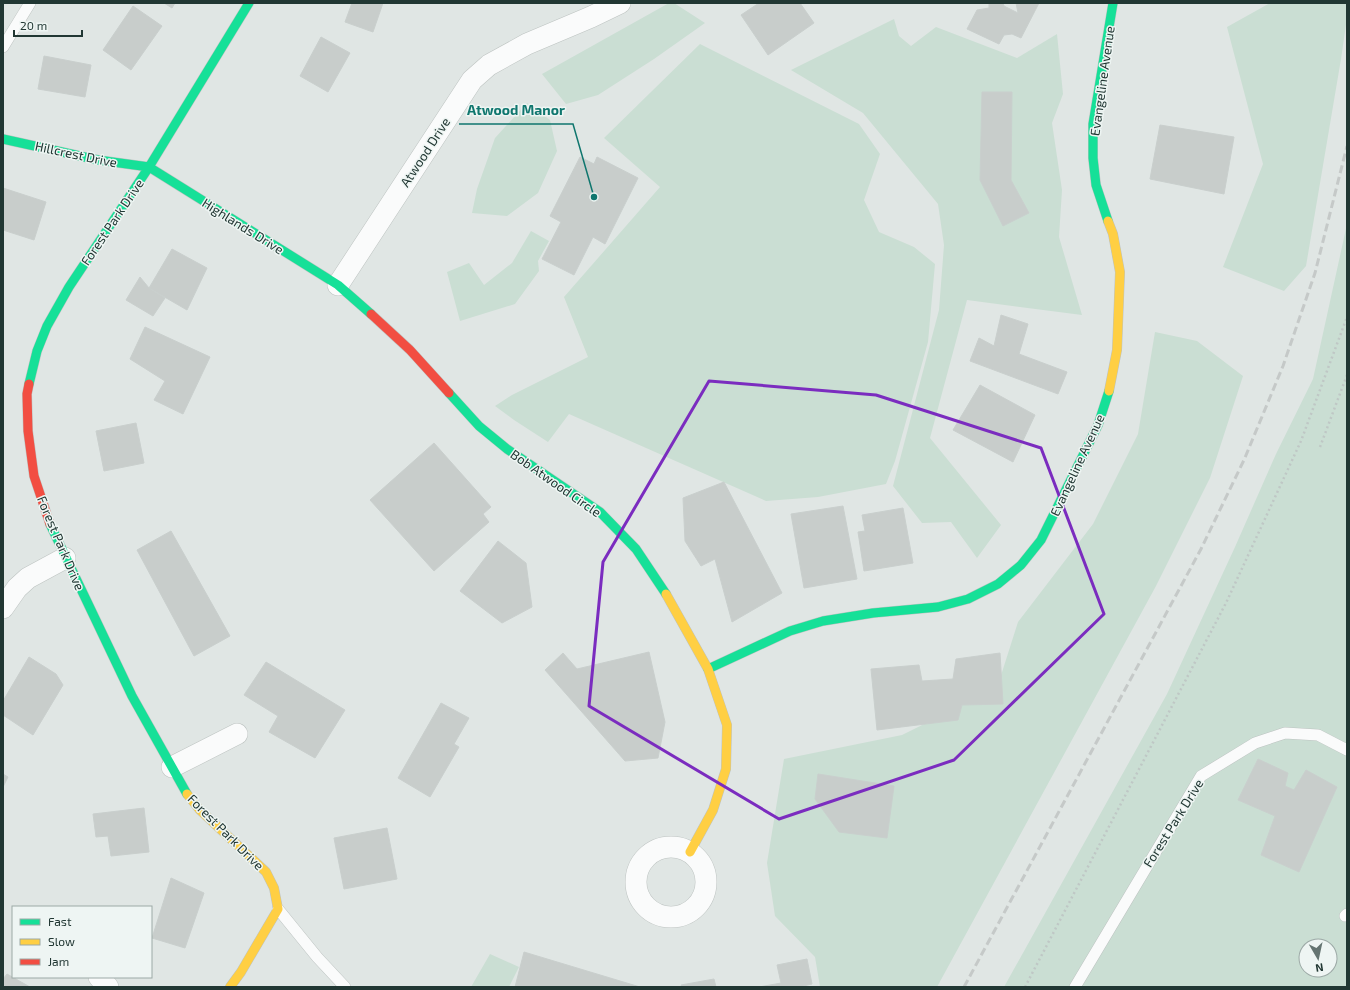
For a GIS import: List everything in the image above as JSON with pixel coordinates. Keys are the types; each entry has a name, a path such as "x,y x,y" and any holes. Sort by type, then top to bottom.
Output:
{"street":[{"name":"Forest Park Drive","path":"249,3 149,167 69,287 47,326 30,374 27,394 27,413 30,455 34,476 50,525 132,696 188,795 199,809 266,872 274,888 278,909"},
{"name":"Atwood Drive","path":"338,285 472,80 489,65 526,44 591,17 620,3"},
{"name":"Evangeline Avenue","path":"708,669 790,631 823,621 874,613 938,607 968,599 998,584 1021,566 1040,540 1098,425 1110,388 1117,350 1120,272 1113,234 1096,185 1093,158 1093,124 1113,3"},
{"name":"Hillcrest Drive","path":"3,139 98,160 149,167"},
{"name":"Highlands Drive","path":"149,167 338,285"},
{"name":"Bob Atwood Circle","path":"338,285 410,350 479,426 507,449 600,512 636,549 666,595 708,669 727,725 726,769 713,810 690,852"},
{"path":"3,608 17,588 28,578 65,558"},
{"path":"172,767 237,734"},
{"path":"230,987 241,972 278,909"},
{"path":"101,978 108,987"}],"lane":[{"path":"3,47 30,3"},
{"name":"Forest Park Drive","path":"1075,987 1201,776 1254,743 1285,733 1318,735 1347,750"},
{"name":"Forest Park Drive","path":"278,909 317,957 345,987"}],"path":[{"path":"1025,987 1226,603 1301,441 1347,317"},
{"path":"1320,447 1347,375"}],"highlighted area":[{"path":"709,381 876,395 1041,448 1104,614 954,760 779,819 589,706 603,562"}],"green space":[{"path":"669,3 674,3 705,23 654,59 598,95 566,104 542,74"},
{"path":"1270,3 1347,3 1347,18 1341,59 1306,266 1284,291 1223,267 1263,164 1227,27"},
{"path":"894,19 899,36 911,46 936,27 1017,58 1057,34 1063,94 1052,123 1062,190 1059,237 1082,315 967,300 930,438 1001,525 977,558 951,522 922,523 893,486 939,310 944,245 938,204 863,113 791,70"},
{"path":"700,44 859,124 880,154 864,200 879,232 914,247 935,264 928,342 895,461 886,484 818,497 766,501 569,414 548,442 495,406 512,395 588,357 564,297 660,187 604,138"},
{"path":"527,103 550,120 557,151 538,193 507,216 472,213 477,189 495,138"},
{"path":"1347,224 1347,987 1004,987 1167,694 1276,454 1313,379"},
{"path":"531,231 549,241 538,261 539,271 515,304 460,321 447,272 469,263 484,285 512,263"},
{"path":"1155,332 1197,341 1243,376 1210,478 1156,586 937,987 820,987 815,957 775,916 767,863 784,759 902,735 997,688 1018,622 1093,524 1138,434"},
{"path":"490,954 519,967 509,987 471,987"}],"building":[{"path":"164,3 175,3 172,8"},
{"path":"352,3 383,3 373,32 345,22"},
{"path":"759,3 800,3 814,23 768,55 741,15"},
{"path":"989,3 1003,3 1004,6 1018,13 1016,3 1039,3 1021,38 1012,34 1004,35 999,44 967,29 977,10 989,8"},
{"path":"133,6 162,26 131,70 103,50"},
{"path":"321,37 350,53 328,92 300,76"},
{"path":"44,56 91,65 85,97 38,89"},
{"path":"982,92 1012,92 1011,180 1029,213 1003,226 980,180"},
{"path":"1160,125 1234,137 1224,194 1150,179"},
{"path":"580,157 594,164 597,157 638,178 605,244 593,237 574,275 542,259 561,222 550,216"},
{"path":"3,188 46,202 34,240 3,230"},
{"path":"172,249 207,268 187,310 149,288"},
{"path":"140,277 149,288 165,298 153,316 126,300"},
{"path":"1001,315 1028,324 1019,354 1067,372 1058,394 970,361 979,338 994,346"},
{"path":"145,327 210,357 183,414 154,400 165,381 130,359"},
{"path":"980,385 1035,415 1013,462 953,430"},
{"path":"136,423 144,463 104,471 96,431"},
{"path":"434,443 491,507 483,514 489,522 434,571 370,500"},
{"path":"724,482 782,593 732,622 715,559 701,566 685,541 683,498"},
{"path":"843,506 857,579 804,588 791,514"},
{"path":"903,508 913,563 864,571 858,532 865,531 862,515"},
{"path":"171,531 230,636 194,656 137,550"},
{"path":"498,541 526,563 532,607 502,623 460,591"},
{"path":"649,652 665,722 658,758 625,761 545,670 563,653 577,669"},
{"path":"1000,653 1003,704 962,705 958,720 877,730 871,669 919,665 922,681 953,679 956,659"},
{"path":"29,657 56,674 63,685 33,735 3,715 3,701"},
{"path":"266,662 345,710 315,758 269,732 278,716 244,695"},
{"path":"441,703 469,718 454,744 459,747 430,797 398,778"},
{"path":"1258,759 1288,773 1285,786 1294,790 1306,770 1337,787 1299,872 1261,855 1275,816 1238,800"},
{"path":"3,774 8,777 3,787"},
{"path":"818,774 894,786 887,838 839,832 815,799"},
{"path":"144,808 149,852 111,856 108,836 96,837 93,814"},
{"path":"387,828 397,879 344,889 334,838"},
{"path":"171,878 204,893 185,948 152,938"},
{"path":"524,952 640,987 515,987"},
{"path":"807,959 812,984 799,987 759,987 781,983 777,965"},
{"path":"7,974 30,987 3,987 3,979"},
{"path":"714,979 716,987 682,987 681,985"}],"railway":[{"path":"964,987 1201,549 1244,460 1283,366 1315,273 1347,146"}],"traffic: fast":[{"path":"29,384 37,351 47,326 69,287 149,167 249,3"},
{"path":"1108,221 1096,185 1093,158 1093,124 1113,3"},
{"path":"3,139 98,160 149,167 338,285 371,314"},
{"path":"708,669 790,631 823,621 873,613 938,607 968,599 998,584 1021,565 1041,540 1098,425 1109,391"},
{"path":"449,393 479,426 507,449 600,512 636,549 666,594"},
{"path":"50,524 132,696 187,794"}],"traffic: slow":[{"path":"1108,221 1113,234 1120,272 1117,350 1109,391"},
{"path":"666,594 708,669 727,725 726,769 713,810 690,852"},
{"path":"187,794 199,809 266,872 274,888 278,909 241,972 230,987"}],"traffic: jam":[{"path":"371,314 410,350 449,393"},
{"path":"29,384 27,394 28,431 34,476 50,524"}],"place":[{"name":"Atwood Manor","path":"594,197"}]}
